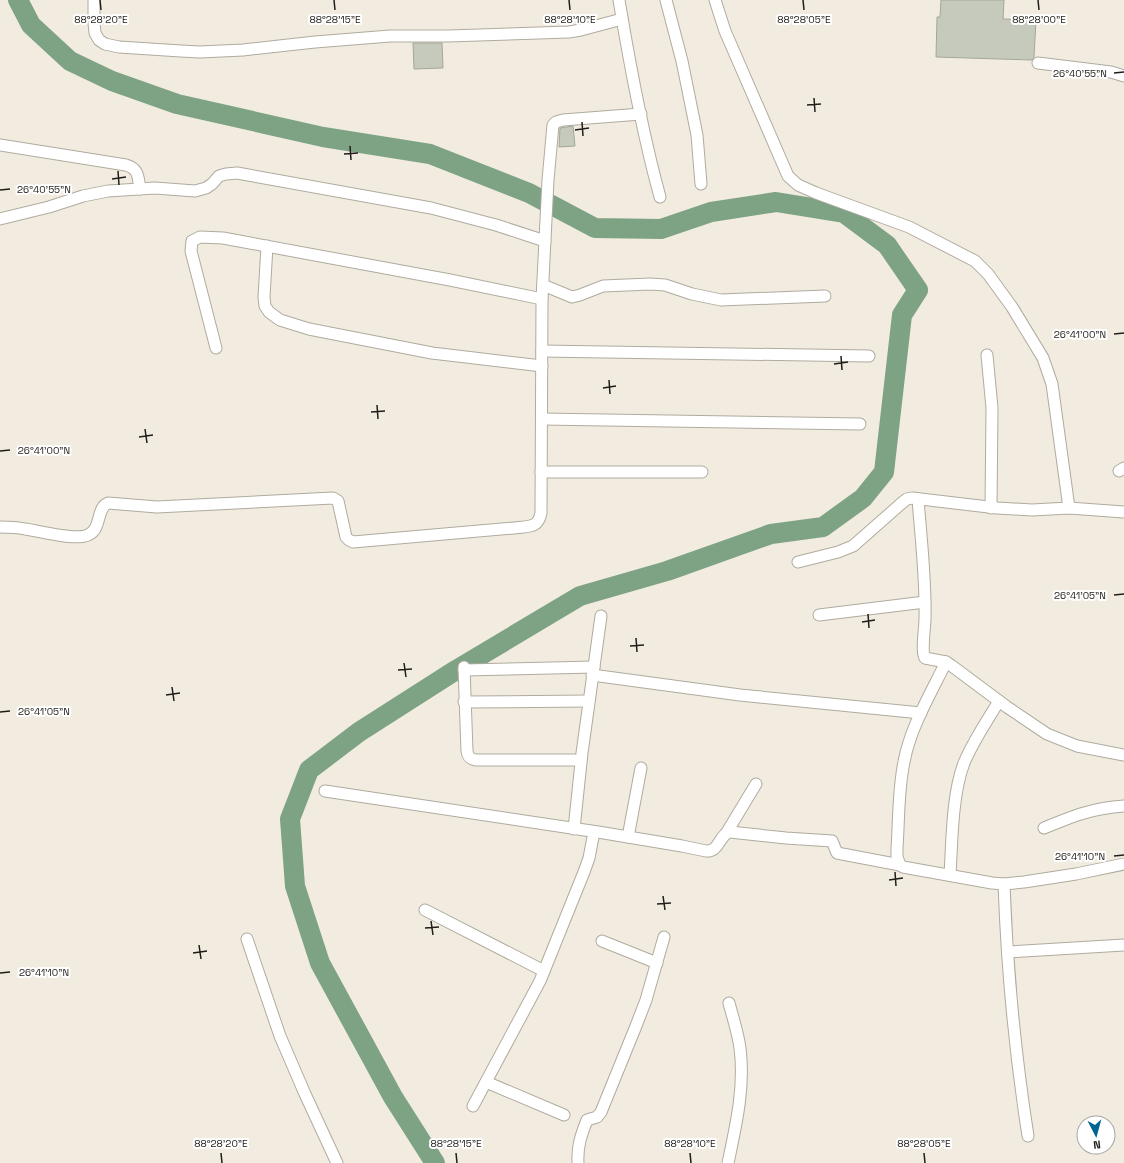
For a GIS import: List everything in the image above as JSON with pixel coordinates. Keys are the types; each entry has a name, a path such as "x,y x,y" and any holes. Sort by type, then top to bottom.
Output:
{"street":[{"path":"94,0 95,33 99,40 105,44 119,47 200,52 243,50 390,36 488,35 568,32 581,30 622,18"},
{"path":"619,0 628,55 649,154 660,197"},
{"path":"666,0 682,61 698,135 701,184"},
{"path":"715,0 725,31 788,176 798,185 816,193 909,226 975,261 988,274 1012,307 1043,358 1052,384 1068,508"},
{"path":"1038,63 1111,72 1124,76"},
{"path":"0,528 23,528 61,535 83,537 92,533 96,528 103,506 108,503 163,507 332,498 338,501 346,537 353,542 533,526 540,519 542,299 548,180 553,125 556,122 563,120 641,114"},
{"path":"0,144 133,167 136,170 140,188"},
{"path":"0,219 49,207 83,196 108,191 155,188 195,191 206,188 219,176 237,173 432,208 545,238"},
{"path":"216,348 191,251 192,241 200,237 207,236 267,246 450,280 542,299"},
{"path":"267,246 264,297 265,306 269,312 280,320 309,329 432,353 542,366"},
{"path":"543,285 563,294 572,296 580,295 603,286 650,284 665,285 692,294 721,300 825,296"},
{"path":"542,351 869,356"},
{"path":"987,355 992,408 991,508"},
{"path":"542,419 860,424"},
{"path":"541,472 702,472"},
{"path":"798,562 838,552 853,546 907,499 991,508 1032,510 1068,508 1124,512"},
{"path":"918,499 925,602 923,656 927,659 946,662 1047,734 1077,746 1124,755"},
{"path":"819,615 925,602"},
{"path":"574,829 581,760 602,616"},
{"path":"900,865 897,857 897,848 904,762 908,745 921,713 946,662"},
{"path":"581,760 471,759 468,756 467,751 464,702 464,668 593,671 740,694 921,713"},
{"path":"464,702 589,701"},
{"path":"950,875 956,795 964,764 999,701"},
{"path":"628,837 641,768"},
{"path":"325,791 628,837 710,852 715,849 728,832 756,784"},
{"path":"1044,828 1086,811 1124,806"},
{"path":"473,1106 540,981 584,872 589,858 594,832"},
{"path":"728,832 832,841 838,853 992,883 1004,884 1076,874 1124,864"},
{"path":"1004,884 1016,1042 1028,1136"},
{"path":"425,910 544,971"},
{"path":"578,1163 579,1143 582,1132 587,1120 597,1117 601,1112 636,1026 664,937"},
{"path":"247,939 280,1036 337,1163"},
{"path":"602,941 657,963"},
{"path":"1008,952 1124,945"},
{"path":"728,1163 740,1099 741,1071 740,1047 729,1003"},
{"path":"486,1082 564,1115"}],"building":[{"path":"941,0 1004,0 1003,19 1036,20 1034,57 1032,60 936,57 937,17 940,17"},
{"path":"413,43 442,43 443,68 414,69"},
{"path":"573,126 575,146 559,147 560,128"}],"waterway":[{"path":"18,0 31,25 70,61 112,81 177,104 323,137 430,154 529,193 595,228 661,229 711,212 776,202 844,213 887,245 918,290 902,315 884,472 863,498 823,527 771,534 667,571 580,596 456,670 359,732 309,770 290,819 295,886 320,963 393,1097 435,1163"}]}
